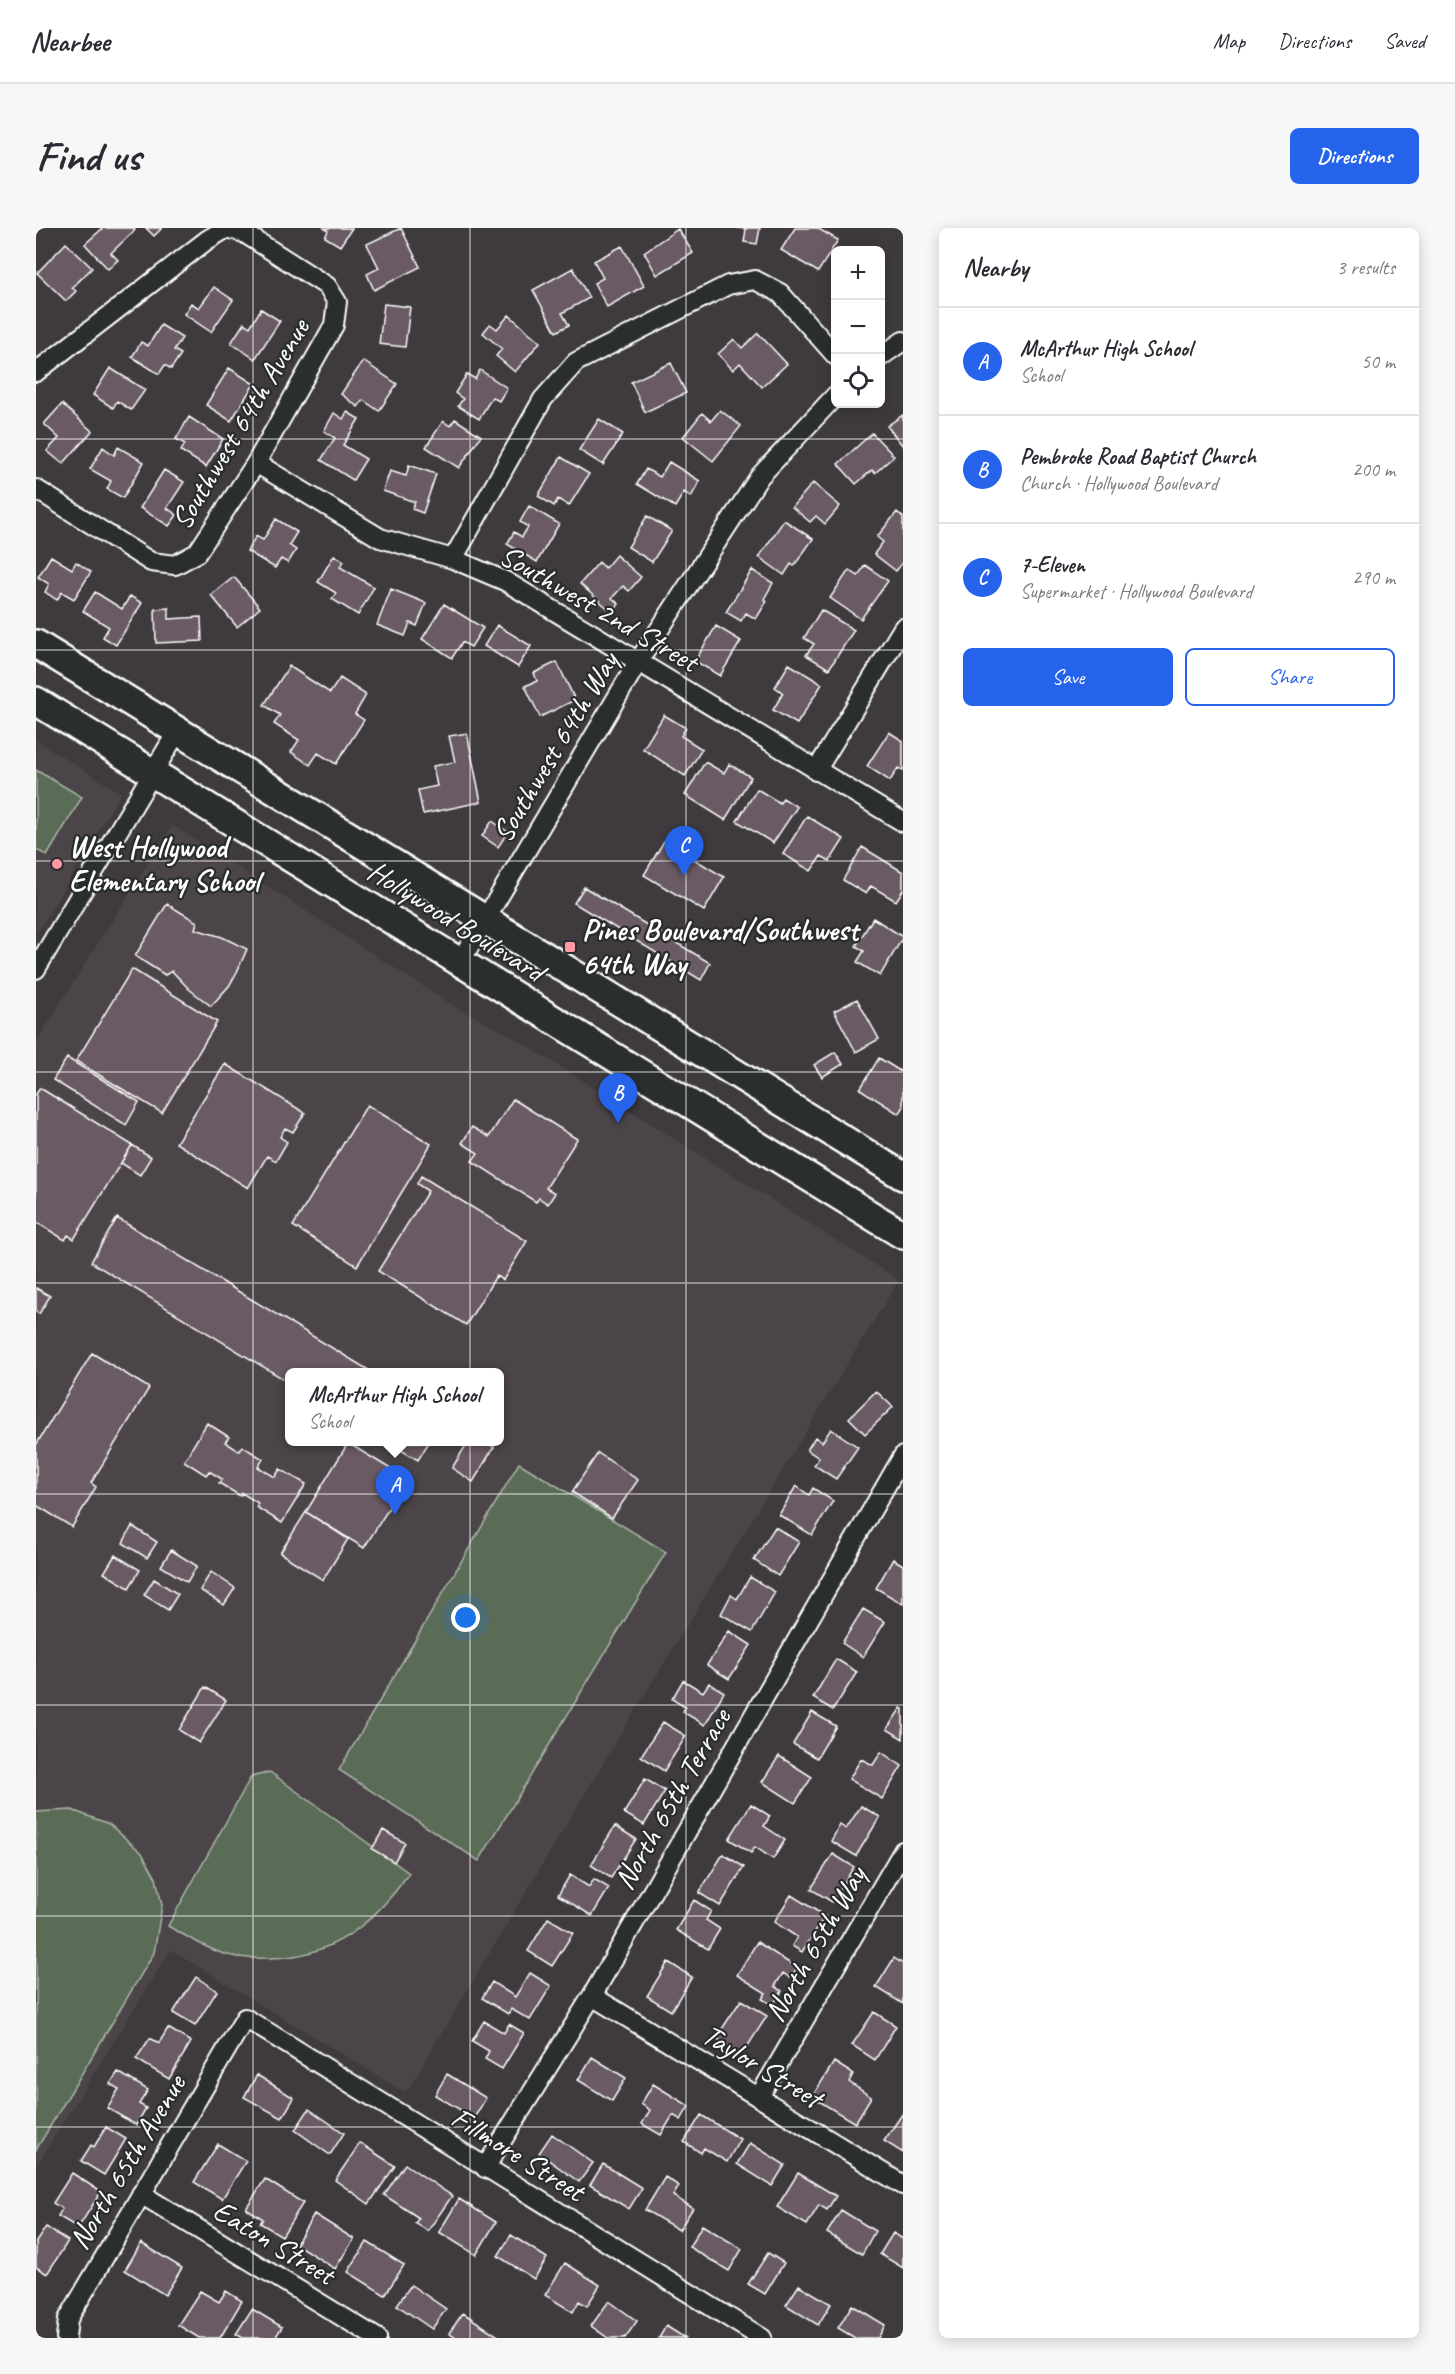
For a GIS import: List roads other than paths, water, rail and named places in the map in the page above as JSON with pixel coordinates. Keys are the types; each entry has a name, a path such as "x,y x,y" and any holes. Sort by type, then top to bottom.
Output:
{"highway":[{"name":"Hollywood Boulevard","path":"36,644 903,1176"},
{"name":"Hollywood Boulevard","path":"36,701 902,1233"}],"street":[{"name":"Southwest 64th Avenue","path":"36,489 151,562 176,565 197,553 256,463 334,325 337,302 327,286 244,233 227,228"},
{"path":"36,372 207,240 227,228"},
{"path":"453,559 543,399 576,362 728,285 755,280 780,293 834,354"},
{"path":"884,354 903,341"},
{"name":"Southwest 64th Way","path":"460,962 638,662 760,476 831,400"},
{"name":"Southwest 2nd Street","path":"256,463 380,538 453,559 505,581 903,822"},
{"path":"816,771 903,628"},
{"path":"36,969 177,732"},
{"name":"North 65th Terrace","path":"485,2168 592,1996 903,1456"},
{"name":"North 65th Way","path":"759,2097 903,1851"},
{"name":"Taylor Street","path":"592,1996 903,2185"},
{"name":"Fillmore Street","path":"245,2018 762,2338"},
{"name":"North 65th Avenue","path":"66,2338 68,2319 245,2018"},
{"name":"Eaton Street","path":"141,2194 377,2338"}],"place":[{"name":"West Hollywood Elementary School","path":"57,864"},
{"name":"7-Eleven","path":"684,876"},
{"name":"Pines Boulevard/Southwest 64th Way","path":"570,947"},
{"name":"Pembroke Road Baptist Church","path":"618,1123"},
{"name":"McArthur High School","path":"395,1515"}]}
